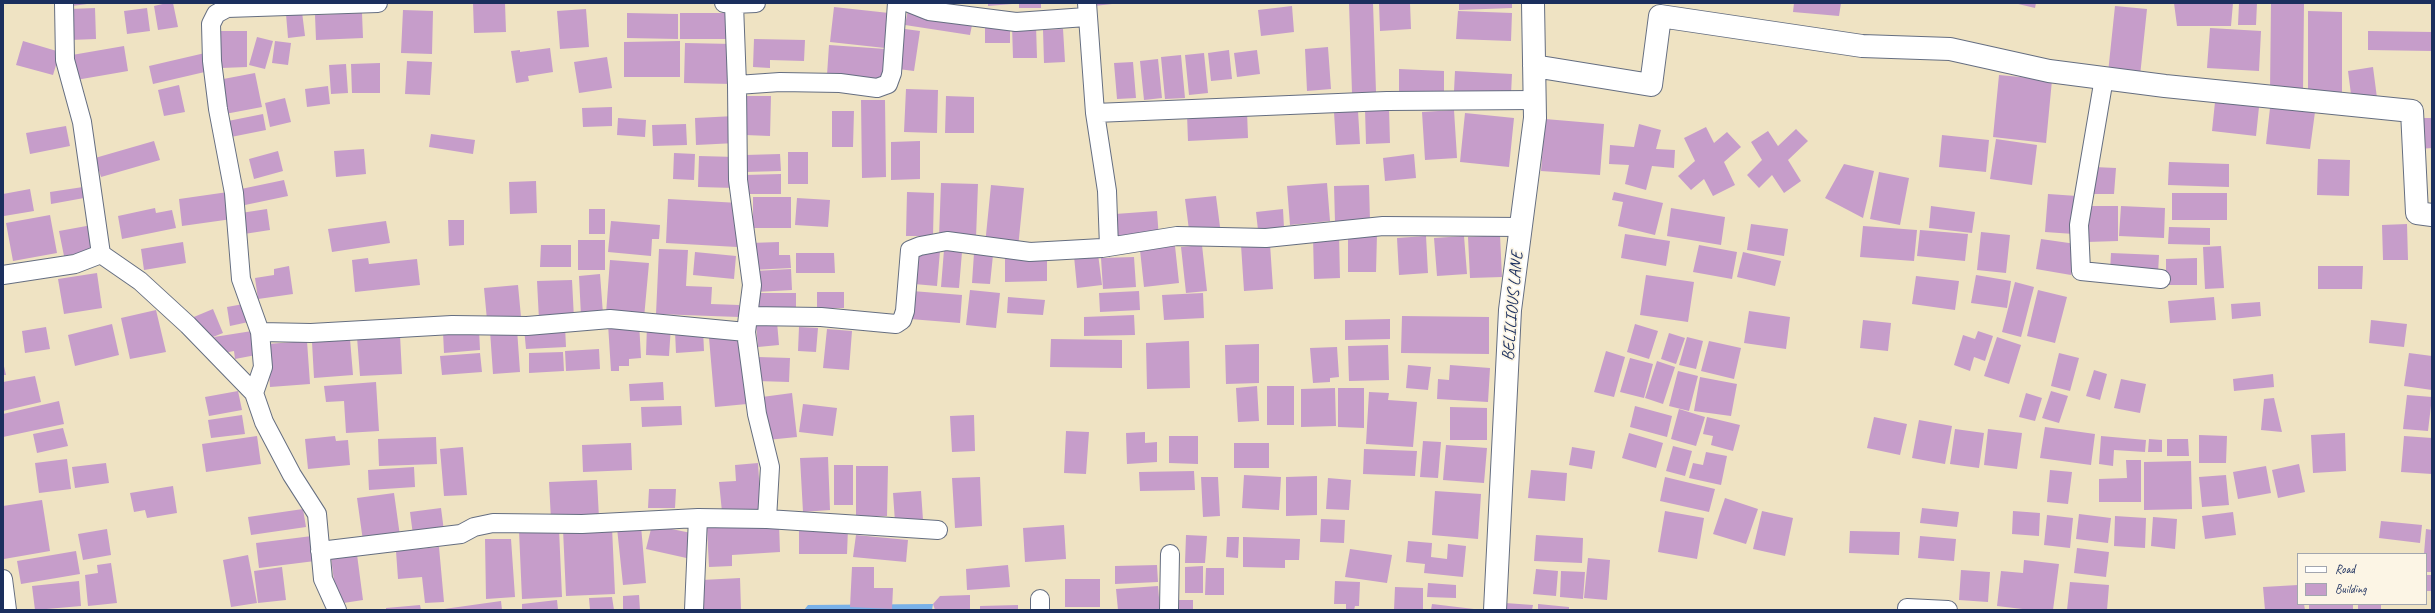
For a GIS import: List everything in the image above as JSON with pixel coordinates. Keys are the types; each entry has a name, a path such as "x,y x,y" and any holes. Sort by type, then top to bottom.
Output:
{"street":[{"path":"64,3 65,60 82,122 101,254 140,281 188,325 254,393 264,422 292,475 317,514 323,579 337,610"},
{"path":"254,393 263,367 260,332 241,279 234,192 218,109 212,61 210,24 216,14 227,8 327,3 378,3"},
{"path":"756,3 729,3 737,85 738,180 752,285 747,324 757,414 770,467 767,519"},
{"path":"737,85 780,82 840,83 878,88 888,84 892,73 897,3"},
{"path":"909,3 929,11 1016,22 1086,10 1095,113 1107,191 1109,247"},
{"name":"BELILIOUS LANE","path":"1495,610 1510,310 1535,118 1533,3"},
{"path":"1534,66 1651,85 1660,16 1862,46 1950,49 2049,71 2412,112 2417,213 2432,215"},
{"path":"2104,78 2079,226 2081,271 2161,279"},
{"path":"1095,113 1387,101 1534,100"},
{"path":"260,332 311,332 452,325 527,326 610,319 747,324 820,317 896,324 902,320 905,311 908,254 910,250 920,246 947,241 1030,252 1109,247 1177,236 1266,238 1383,226 1521,227"},
{"path":"3,275 75,264 101,254"},
{"path":"320,550 461,534 474,527 493,523 582,524 698,518 767,519 938,530"},
{"path":"694,610 698,518"},
{"path":"1169,610 1170,554"},
{"path":"3,579 8,610"},
{"path":"1907,608 1948,610"}],"water":[{"path":"933,604 932,610 804,610 808,605"}],"building":[{"path":"71,3 87,3 87,4 72,6"},
{"path":"173,3 178,27 158,30 154,6"},
{"path":"473,3 505,3 506,32 474,33"},
{"path":"988,3 1012,3 1012,4 988,6"},
{"path":"1019,3 1041,3 1041,8 1019,8"},
{"path":"1094,3 1112,3 1112,4 1094,6"},
{"path":"1349,3 1373,3 1376,92 1352,93"},
{"path":"1379,3 1410,3 1411,29 1380,31"},
{"path":"1459,3 1512,3 1512,8 1459,10"},
{"path":"1794,3 1841,3 1839,16 1793,12"},
{"path":"2014,3 2036,3 2035,8"},
{"path":"2174,3 2233,3 2231,26 2177,26"},
{"path":"2239,3 2257,3 2256,25 2238,25"},
{"path":"2271,3 2304,4 2303,92 2270,92"},
{"path":"1292,6 1294,32 1261,36 1258,10"},
{"path":"2115,6 2147,9 2140,76 2108,73"},
{"path":"834,7 889,13 885,48 830,42"},
{"path":"95,8 96,39 70,40 69,9"},
{"path":"147,8 150,31 127,34 124,11"},
{"path":"586,9 589,47 560,49 557,11"},
{"path":"403,10 433,11 432,54 401,53"},
{"path":"908,10 973,20 970,35 905,25"},
{"path":"1458,11 1512,13 1511,41 1456,39"},
{"path":"2308,11 2342,12 2342,96 2308,96"},
{"path":"302,12 305,36 288,38 286,14"},
{"path":"362,13 363,38 316,40 315,15"},
{"path":"627,13 678,14 678,39 627,38"},
{"path":"680,13 730,13 730,39 680,39"},
{"path":"985,24 1010,24 1010,43 985,43"},
{"path":"1012,25 1036,25 1037,58 1013,58"},
{"path":"2210,28 2261,31 2259,71 2207,68"},
{"path":"905,29 920,31 914,71 898,69"},
{"path":"1063,29 1065,62 1044,63 1043,30"},
{"path":"220,31 247,31 247,67 221,68"},
{"path":"2368,31 2432,32 2432,51 2368,50"},
{"path":"257,37 273,41 265,69 249,65"},
{"path":"754,39 805,40 804,61 770,60 770,68 753,67"},
{"path":"23,41 60,52 53,75 16,65"},
{"path":"275,41 291,43 288,65 272,63"},
{"path":"680,41 680,77 624,77 624,42"},
{"path":"685,43 733,44 732,84 684,83"},
{"path":"829,45 886,49 884,79 827,75"},
{"path":"124,46 128,71 76,80 72,55"},
{"path":"1328,47 1331,89 1307,91 1305,49"},
{"path":"550,48 553,72 528,76 529,81 516,83 511,51 520,50 520,52"},
{"path":"1229,50 1232,79 1211,81 1208,53"},
{"path":"1257,50 1260,74 1237,77 1234,53"},
{"path":"205,53 209,71 153,84 149,66"},
{"path":"1204,53 1208,93 1189,95 1185,55"},
{"path":"1181,55 1185,98 1165,99 1161,57"},
{"path":"607,57 612,88 579,93 574,62"},
{"path":"1158,59 1162,98 1144,100 1140,61"},
{"path":"407,61 432,62 430,95 405,94"},
{"path":"1133,62 1136,98 1117,99 1114,63"},
{"path":"380,63 380,93 352,93 351,64"},
{"path":"346,64 348,93 331,94 329,65"},
{"path":"2373,67 2377,98 2352,102 2348,71"},
{"path":"1399,69 1444,71 1444,94 1399,93"},
{"path":"1455,71 1512,74 1511,94 1454,91"},
{"path":"255,73 262,107 225,114 218,80"},
{"path":"1999,75 2052,80 2046,143 1993,137"},
{"path":"179,85 185,112 164,116 158,90"},
{"path":"328,86 330,104 307,107 305,89"},
{"path":"906,89 938,90 937,133 904,132"},
{"path":"746,96 771,96 770,136 745,135"},
{"path":"946,96 974,97 974,133 945,133"},
{"path":"285,98 291,122 270,127 265,103"},
{"path":"861,100 885,100 886,177 862,178"},
{"path":"2215,102 2259,107 2256,136 2212,131"},
{"path":"612,107 612,126 583,127 582,108"},
{"path":"2270,108 2315,112 2310,149 2266,144"},
{"path":"1365,109 1389,109 1390,143 1366,144"},
{"path":"1454,110 1457,158 1425,160 1422,112"},
{"path":"832,111 854,111 853,147 832,147"},
{"path":"1247,111 1248,138 1188,141 1187,114"},
{"path":"1358,111 1360,144 1336,145 1334,112"},
{"path":"1465,113 1514,118 1509,167 1460,162"},
{"path":"263,114 266,130 231,137 228,121"},
{"path":"735,116 736,143 696,145 695,118"},
{"path":"618,118 646,120 645,137 617,135"},
{"path":"2418,118 2432,118 2432,148 2419,149"},
{"path":"1545,119 1604,124 1600,175 1541,171"},
{"path":"686,124 687,145 653,146 652,125"},
{"path":"1639,124 1661,130 1656,149 1675,150 1674,168 1652,166 1646,190 1625,184 1629,165 1609,164 1610,145 1634,147"},
{"path":"66,126 70,146 30,154 26,133"},
{"path":"1706,127 1714,143 1727,132 1741,147 1724,162 1735,185 1713,196 1704,179 1691,190 1678,176 1695,161 1684,138"},
{"path":"1796,129 1808,141 1788,160 1801,181 1784,193 1772,175 1759,188 1747,175 1762,160 1751,142 1768,131 1778,146"},
{"path":"431,134 475,140 473,154 429,147"},
{"path":"1942,135 1989,140 1986,172 1939,167"},
{"path":"1996,139 2037,145 2032,185 1990,179"},
{"path":"154,141 160,160 101,177 95,158"},
{"path":"920,141 920,179 891,180 891,142"},
{"path":"364,149 366,174 336,177 334,151"},
{"path":"278,151 283,171 254,179 249,159"},
{"path":"788,152 808,152 808,184 788,184"},
{"path":"674,153 695,154 694,180 673,179"},
{"path":"780,154 781,171 745,172 745,155"},
{"path":"1414,154 1416,178 1385,181 1383,158"},
{"path":"699,156 736,157 735,188 698,187"},
{"path":"2318,159 2350,160 2349,196 2317,195"},
{"path":"2169,162 2229,164 2229,187 2168,185"},
{"path":"1844,164 1874,171 1863,218 1825,198"},
{"path":"2094,167 2116,168 2114,194 2092,194"},
{"path":"1879,172 1909,178 1900,225 1870,219"},
{"path":"781,174 781,194 744,194 744,175"},
{"path":"284,180 288,196 245,205 241,189"},
{"path":"536,181 537,213 510,214 509,182"},
{"path":"941,183 978,184 976,238 939,237"},
{"path":"1327,183 1330,221 1290,225 1287,186"},
{"path":"991,185 1024,188 1018,248 985,245"},
{"path":"1369,185 1370,221 1335,222 1334,186"},
{"path":"83,187 84,198 51,204 50,192"},
{"path":"30,189 34,211 4,216 3,194"},
{"path":"228,192 232,219 182,226 179,199"},
{"path":"907,192 934,193 933,236 906,236"},
{"path":"1614,192 1663,203 1655,235 1618,226 1623,202 1612,200"},
{"path":"2172,193 2227,193 2227,220 2172,220"},
{"path":"2048,194 2077,196 2074,234 2045,232"},
{"path":"1216,196 1220,227 1189,230 1185,199"},
{"path":"753,197 791,197 791,228 753,228"},
{"path":"797,198 830,200 828,227 795,225"},
{"path":"668,199 739,203 737,247 666,243"},
{"path":"1931,206 1975,212 1972,233 1929,228"},
{"path":"2086,206 2118,206 2118,241 2087,242"},
{"path":"2121,206 2165,208 2164,238 2119,236"},
{"path":"155,208 156,213 172,210 176,228 122,239 118,216"},
{"path":"1671,208 1725,217 1721,245 1667,236"},
{"path":"267,209 270,230 244,234 241,213"},
{"path":"589,209 605,209 605,234 589,234"},
{"path":"1283,209 1284,228 1258,230 1256,212"},
{"path":"1157,211 1159,239 1117,242 1115,214"},
{"path":"50,215 57,253 13,261 6,223"},
{"path":"448,220 464,220 464,245 449,246"},
{"path":"386,221 390,243 332,252 328,229"},
{"path":"611,221 660,225 659,239 652,239 651,256 608,252"},
{"path":"1751,224 1788,229 1784,256 1747,250"},
{"path":"2407,224 2408,260 2383,260 2382,225"},
{"path":"92,225 96,250 64,256 59,231"},
{"path":"1863,226 1917,230 1914,261 1860,257"},
{"path":"2169,227 2210,228 2210,245 2168,244"},
{"path":"1920,230 1968,234 1965,261 1917,256"},
{"path":"1981,232 2010,235 2006,273 1977,270"},
{"path":"1348,234 1377,234 1376,272 1348,272"},
{"path":"1625,234 1670,241 1666,266 1621,258"},
{"path":"1339,235 1340,278 1314,279 1313,236"},
{"path":"1500,235 1502,277 1470,278 1468,237"},
{"path":"1426,236 1428,273 1399,275 1397,238"},
{"path":"1464,236 1467,274 1437,276 1434,238"},
{"path":"2041,239 2076,244 2071,275 2036,269"},
{"path":"578,240 605,240 605,270 578,270"},
{"path":"183,242 186,263 144,270 141,249"},
{"path":"779,242 779,255 790,255 791,268 751,270 750,243"},
{"path":"1270,244 1273,289 1244,291 1241,245"},
{"path":"541,245 571,245 571,267 540,267"},
{"path":"1202,245 1207,291 1186,293 1181,247"},
{"path":"1699,245 1737,252 1732,279 1693,272"},
{"path":"1175,246 1179,283 1144,287 1140,250"},
{"path":"2221,246 2224,288 2205,289 2203,247"},
{"path":"659,249 688,250 686,286 712,287 711,304 739,305 739,317 656,314"},
{"path":"917,249 940,251 937,286 914,284"},
{"path":"944,250 962,252 959,288 941,287"},
{"path":"695,252 736,256 734,279 693,275"},
{"path":"1743,252 1781,261 1775,286 1737,277"},
{"path":"796,253 834,253 835,273 796,273"},
{"path":"974,253 993,255 990,284 972,283"},
{"path":"2111,253 2159,255 2158,274 2110,272"},
{"path":"1098,254 1102,285 1077,288 1074,256"},
{"path":"1047,257 1047,281 1005,282 1005,258"},
{"path":"1134,257 1136,287 1103,289 1101,258"},
{"path":"368,258 369,264 417,259 420,285 355,292 352,260"},
{"path":"2197,258 2197,285 2166,285 2166,259"},
{"path":"610,260 649,263 644,318 606,314"},
{"path":"289,266 293,294 258,299 255,278 274,275 274,269"},
{"path":"2318,266 2363,266 2362,289 2318,289"},
{"path":"791,269 792,290 756,292 755,271"},
{"path":"97,273 102,308 64,314 58,279"},
{"path":"600,274 603,314 581,316 579,276"},
{"path":"1646,275 1694,282 1688,322 1640,315"},
{"path":"1976,275 2011,281 2007,308 1971,303"},
{"path":"1916,276 1959,281 1955,310 1912,304"},
{"path":"572,280 574,319 539,320 537,281"},
{"path":"2015,282 2034,287 2021,337 2002,332"},
{"path":"518,285 521,317 487,320 484,288"},
{"path":"970,290 1000,293 996,328 966,325"},
{"path":"2038,290 2067,297 2055,343 2027,336"},
{"path":"912,291 962,295 960,323 910,319"},
{"path":"1139,291 1140,310 1100,312 1099,293"},
{"path":"817,292 844,292 844,308 817,308"},
{"path":"758,293 796,293 796,312 759,313"},
{"path":"1203,293 1204,318 1164,320 1162,295"},
{"path":"1008,297 1045,300 1043,315 1007,313"},
{"path":"2214,297 2216,320 2170,323 2168,301"},
{"path":"2260,302 2261,316 2232,319 2231,304"},
{"path":"249,303 253,321 230,326 227,307"},
{"path":"213,309 223,333 213,337 189,319"},
{"path":"156,310 166,352 130,359 121,318"},
{"path":"1749,311 1790,317 1786,349 1744,343"},
{"path":"1134,315 1135,335 1084,336 1084,317"},
{"path":"1402,316 1489,317 1489,354 1401,353"},
{"path":"1390,319 1390,339 1345,340 1345,320"},
{"path":"1863,320 1891,323 1888,351 1860,348"},
{"path":"2371,320 2407,324 2404,347 2369,343"},
{"path":"639,322 641,358 629,359 629,366 619,366 619,371 611,371 608,324"},
{"path":"777,322 779,345 758,347 756,324"},
{"path":"112,324 119,355 75,366 68,335"},
{"path":"1635,324 1658,331 1649,359 1627,352"},
{"path":"647,325 671,326 669,356 646,355"},
{"path":"565,326 566,347 526,349 524,328"},
{"path":"46,327 50,349 25,353 22,331"},
{"path":"799,327 818,328 816,352 798,351"},
{"path":"479,329 480,350 444,353 443,332"},
{"path":"517,329 520,372 493,374 490,331"},
{"path":"703,329 704,351 676,353 675,331"},
{"path":"827,329 852,331 849,370 823,368"},
{"path":"252,331 256,355 235,359 234,351 224,353 214,337"},
{"path":"1978,331 1993,336 1985,361 1974,357 1970,371 1954,365 1963,335 1975,339"},
{"path":"1669,333 1685,338 1676,364 1661,359"},
{"path":"400,335 402,374 360,376 357,337"},
{"path":"741,335 747,404 715,407 709,338"},
{"path":"1687,337 1703,341 1696,369 1679,365"},
{"path":"1997,337 2021,345 2009,384 1984,376"},
{"path":"350,339 353,375 314,378 312,342"},
{"path":"1051,339 1122,340 1122,368 1050,367"},
{"path":"307,341 310,384 270,387 267,344"},
{"path":"1189,341 1190,388 1147,389 1146,343"},
{"path":"1709,341 1741,348 1734,379 1701,371"},
{"path":"1259,344 1259,383 1226,384 1225,345"},
{"path":"1388,345 1389,380 1349,381 1348,346"},
{"path":"1337,347 1339,377 1330,378 1330,382 1313,383 1310,348"},
{"path":"599,349 600,369 566,371 565,351"},
{"path":"1606,351 1625,357 1614,397 1594,392"},
{"path":"563,352 564,371 529,373 529,353"},
{"path":"480,353 482,372 442,375 440,356"},
{"path":"2059,353 2079,358 2070,391 2051,386"},
{"path":"2409,353 2432,356 2432,390 2404,386"},
{"path":"758,357 790,358 789,382 757,381"},
{"path":"1630,358 1653,364 1644,398 1620,392"},
{"path":"1657,361 1675,367 1663,404 1645,398"},
{"path":"3,362 6,375 3,375"},
{"path":"1408,365 1431,367 1428,390 1406,388"},
{"path":"1450,365 1490,368 1488,402 1437,399 1438,379 1449,380"},
{"path":"2094,370 2107,374 2100,400 2086,396"},
{"path":"1678,371 1698,376 1689,411 1669,406"},
{"path":"2273,374 2274,387 2234,391 2233,379"},
{"path":"35,376 41,402 3,411 3,382"},
{"path":"1700,377 1737,384 1731,416 1694,411"},
{"path":"2121,379 2146,384 2140,413 2114,408"},
{"path":"376,382 379,431 346,433 344,401 326,402 324,386"},
{"path":"663,382 664,400 630,401 629,384"},
{"path":"1257,386 1259,421 1238,422 1236,388"},
{"path":"1267,386 1294,386 1294,425 1267,425"},
{"path":"1335,388 1336,426 1301,427 1301,389"},
{"path":"1338,388 1364,388 1364,428 1338,427"},
{"path":"238,391 242,410 209,416 205,397"},
{"path":"2051,391 2068,396 2059,423 2042,418"},
{"path":"1369,392 1389,393 1388,400 1417,402 1413,447 1366,444"},
{"path":"792,393 797,437 767,440 762,397"},
{"path":"2026,393 2042,398 2035,421 2019,417"},
{"path":"2407,395 2432,397 2428,431 2403,429"},
{"path":"2274,398 2282,432 2261,430 2264,399"},
{"path":"59,401 64,424 3,437 3,414"},
{"path":"803,404 837,408 833,436 799,432"},
{"path":"681,406 682,425 642,427 641,407"},
{"path":"1635,406 1672,416 1667,437 1630,427"},
{"path":"1450,407 1487,408 1487,440 1450,440"},
{"path":"1679,409 1705,417 1696,446 1671,439"},
{"path":"242,415 245,434 211,438 208,420"},
{"path":"974,415 975,451 952,452 950,416"},
{"path":"1707,417 1740,425 1733,451 1711,445 1713,436 1703,434"},
{"path":"1874,417 1907,424 1900,455 1867,448"},
{"path":"1919,420 1952,426 1945,464 1912,458"},
{"path":"2045,427 2095,434 2091,465 2040,458"},
{"path":"63,428 68,446 37,453 33,434"},
{"path":"1955,429 1984,433 1979,468 1950,464"},
{"path":"1988,429 2022,433 2017,469 1984,465"},
{"path":"1066,431 1089,432 1086,474 1064,473"},
{"path":"1145,432 1145,443 1157,442 1157,462 1127,464 1126,433"},
{"path":"1629,433 1663,443 1656,468 1622,458"},
{"path":"2345,433 2346,471 2313,473 2311,435"},
{"path":"2199,435 2227,436 2226,463 2199,463"},
{"path":"257,436 261,464 206,472 202,444"},
{"path":"335,436 336,441 348,440 350,465 308,469 305,439"},
{"path":"1169,436 1198,436 1198,464 1169,463"},
{"path":"2101,436 2146,440 2145,452 2114,450 2113,466 2099,464"},
{"path":"2404,436 2432,438 2432,474 2401,472"},
{"path":"436,437 437,464 379,466 378,439"},
{"path":"2149,439 2162,440 2162,452 2148,452"},
{"path":"2167,439 2188,439 2189,456 2167,456"},
{"path":"1423,441 1441,442 1438,478 1420,477"},
{"path":"631,443 632,470 583,472 582,445"},
{"path":"1234,443 1269,443 1269,468 1234,468"},
{"path":"1446,445 1487,448 1484,483 1443,480"},
{"path":"1673,446 1692,451 1685,476 1666,471"},
{"path":"463,447 467,495 444,496 440,449"},
{"path":"1572,447 1595,451 1592,469 1569,465"},
{"path":"1364,449 1417,451 1415,476 1363,474"},
{"path":"1706,452 1727,456 1721,485 1689,478 1693,463 1703,465"},
{"path":"828,457 830,510 803,512 800,458"},
{"path":"67,459 71,489 39,493 35,463"},
{"path":"2126,460 2141,460 2141,502 2099,502 2099,479 2127,478"},
{"path":"2191,461 2192,509 2144,510 2144,462"},
{"path":"106,463 109,483 75,488 72,467"},
{"path":"758,463 761,510 722,512 719,482 736,481 735,465"},
{"path":"2299,464 2305,492 2278,498 2272,470"},
{"path":"834,465 853,465 853,505 834,505"},
{"path":"856,466 888,466 887,516 856,516"},
{"path":"2266,466 2271,493 2238,499 2233,472"},
{"path":"414,467 415,487 369,490 368,470"},
{"path":"1531,470 1567,473 1565,501 1528,498"},
{"path":"2050,470 2072,472 2068,504 2047,502"},
{"path":"1194,471 1195,490 1140,491 1139,472"},
{"path":"1244,475 1281,477 1279,510 1242,508"},
{"path":"2226,475 2229,505 2202,507 2199,477"},
{"path":"1317,476 1317,515 1286,516 1286,477"},
{"path":"980,477 982,526 955,528 952,478"},
{"path":"1201,477 1218,477 1220,516 1203,517"},
{"path":"1665,477 1715,489 1709,512 1660,501"},
{"path":"1328,478 1351,480 1349,510 1326,509"},
{"path":"597,480 599,518 551,520 549,482"},
{"path":"173,486 177,513 147,518 145,510 134,512 130,493"},
{"path":"649,489 676,489 675,508 648,508"},
{"path":"921,491 923,520 895,522 893,493"},
{"path":"1435,491 1481,494 1478,539 1432,535"},
{"path":"394,493 400,536 363,541 357,498"},
{"path":"1725,498 1758,509 1746,544 1713,534"},
{"path":"42,500 50,551 4,559 3,506"},
{"path":"441,508 444,531 413,535 410,512"},
{"path":"1922,508 1959,512 1957,527 1920,523"},
{"path":"303,509 306,527 251,535 248,517"},
{"path":"1665,511 1704,518 1697,559 1658,552"},
{"path":"1762,511 1793,518 1785,556 1753,549"},
{"path":"2013,511 2040,513 2039,536 2012,534"},
{"path":"2233,512 2236,535 2205,539 2202,516"},
{"path":"2079,514 2111,518 2108,543 2076,539"},
{"path":"2047,515 2073,518 2070,548 2044,545"},
{"path":"2115,516 2146,518 2145,548 2114,546"},
{"path":"2153,517 2177,519 2175,549 2151,546"},
{"path":"1321,519 1345,520 1344,543 1320,542"},
{"path":"2381,521 2422,525 2420,543 2379,538"},
{"path":"779,524 780,552 732,555 732,566 709,567 707,528"},
{"path":"652,525 696,534 691,559 646,549"},
{"path":"1064,525 1066,559 1025,562 1023,528"},
{"path":"641,526 646,583 623,585 617,528"},
{"path":"612,527 615,594 566,596 563,529"},
{"path":"799,528 848,528 847,554 799,554"},
{"path":"107,529 111,555 83,560 78,534"},
{"path":"559,529 562,597 522,599 519,531"},
{"path":"2426,529 2432,530 2432,572 2427,572 2427,553 2424,553"},
{"path":"1850,531 1900,532 1899,555 1849,553"},
{"path":"856,535 908,540 906,562 853,557"},
{"path":"1186,535 1207,536 1205,563 1185,563"},
{"path":"1536,535 1583,538 1582,563 1534,561"},
{"path":"312,536 315,561 259,568 256,543"},
{"path":"1920,536 1956,539 1954,561 1918,558"},
{"path":"1227,537 1239,537 1238,558 1226,557"},
{"path":"1243,537 1300,539 1299,560 1285,560 1285,568 1243,567"},
{"path":"485,539 511,539 515,597 486,599"},
{"path":"1408,541 1432,543 1431,557 1447,559 1448,544 1466,546 1463,577 1424,573 1425,564 1406,562"},
{"path":"356,547 363,600 337,604 330,550"},
{"path":"439,547 444,602 425,603 422,577 398,579 396,551"},
{"path":"2077,548 2109,552 2106,577 2074,573"},
{"path":"1350,549 1392,555 1387,583 1345,577"},
{"path":"76,551 80,574 21,584 17,561"},
{"path":"248,555 257,603 231,607 223,560"},
{"path":"1588,558 1610,560 1607,600 1584,598"},
{"path":"2024,560 2059,564 2053,610 2031,610 1997,606 2001,571 2023,573"},
{"path":"111,563 117,603 88,606 85,575 98,573 97,565"},
{"path":"1008,565 1010,587 967,590 966,569"},
{"path":"1157,565 1158,582 1115,584 1115,566"},
{"path":"1203,566 1203,593 1185,593 1185,567"},
{"path":"282,567 286,600 258,603 254,571"},
{"path":"852,567 874,567 874,588 893,588 892,609 850,607"},
{"path":"1206,568 1224,568 1224,595 1205,595"},
{"path":"1536,569 1558,571 1556,596 1533,594"},
{"path":"1961,570 1990,572 1988,602 1959,600"},
{"path":"1561,571 1585,572 1583,599 1560,597"},
{"path":"2427,575 2432,575 2432,591 2427,591"},
{"path":"740,578 741,610 703,610 702,580"},
{"path":"1065,579 1100,579 1100,607 1065,607"},
{"path":"79,581 81,606 35,610 32,586"},
{"path":"1335,581 1360,582 1359,606 1355,606 1354,610 1346,610 1346,604 1334,604"},
{"path":"2070,582 2109,585 2107,610 2067,610"},
{"path":"1428,583 1456,585 1456,598 1427,597"},
{"path":"2297,585 2297,605 2304,605 2305,610 2265,610 2263,587"},
{"path":"1158,586 1160,609 1118,610 1116,589"},
{"path":"1395,587 1423,588 1423,610 1394,610"},
{"path":"639,595 640,610 623,610 623,596"},
{"path":"970,595 970,610 935,610 933,604 940,596"},
{"path":"612,597 614,610 590,610 589,598"},
{"path":"557,600 558,610 522,610 522,604"},
{"path":"1175,600 1193,600 1193,610 1175,610"},
{"path":"501,601 502,610 444,610 444,609"},
{"path":"1505,603 1533,605 1532,610 1504,610"},
{"path":"1432,604 1474,609 1474,610 1431,610"},
{"path":"1538,604 1569,607 1569,610 1538,610"},
{"path":"420,605 421,610 386,610 386,608"},
{"path":"1018,605 1018,610 980,610 980,606"},
{"path":"2309,605 2353,605 2353,610 2309,610"},
{"path":"2358,605 2381,605 2381,610 2358,610"}]}
